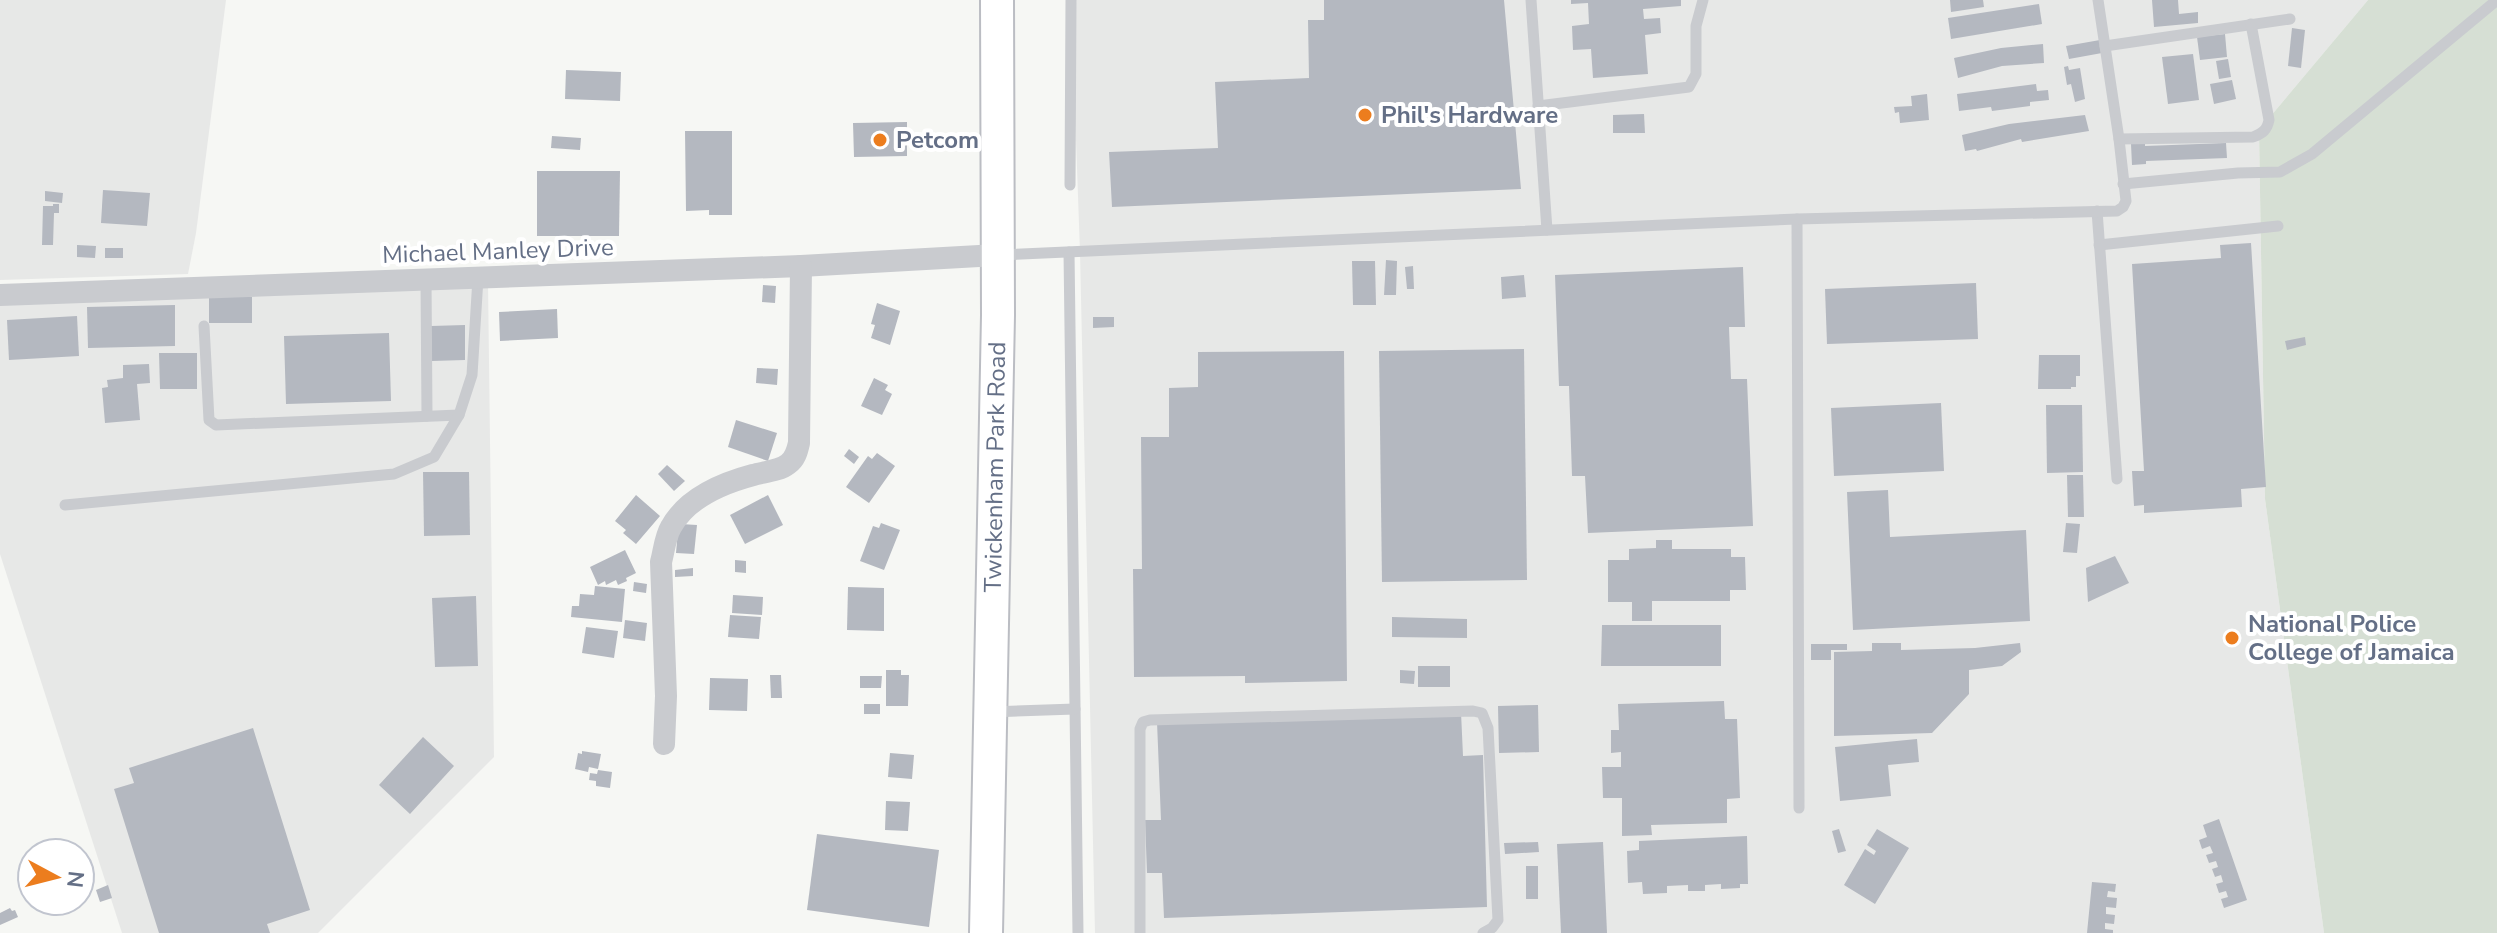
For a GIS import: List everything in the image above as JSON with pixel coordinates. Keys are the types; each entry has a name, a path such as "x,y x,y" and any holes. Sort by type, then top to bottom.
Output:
{"main road":[{"name":"Twickenham Park Road","path":"986,933 997,255 997,0"}],"street":[{"name":"Michael Manley Drive","path":"0,295 801,266 997,255"},
{"path":"664,744 666,696 661,562 666,542 671,526 706,492 785,467 795,458 799,443 801,266"}],"lane":[{"path":"1070,185 1071,0"},
{"path":"1531,0 1547,230"},
{"path":"1538,106 1689,87 1696,74 1696,26 1703,0"},
{"path":"997,255 1797,219 2117,211 2126,201 2098,0"},
{"path":"2123,184 2280,172 2312,154 2497,0"},
{"path":"2105,46 2290,19"},
{"path":"2119,139 2253,137 2268,128 2251,24"},
{"path":"2097,211 2117,479"},
{"path":"1797,219 1799,808"},
{"path":"2099,245 2278,226"},
{"path":"1069,252 1078,933"},
{"path":"65,505 394,474 434,457 459,415 472,375 478,278"},
{"path":"426,279 427,416"},
{"path":"204,326 209,420 216,425 459,415"},
{"path":"991,712 1075,709"},
{"path":"1140,933 1140,729 1143,722 1473,711 1482,713 1488,728 1498,920 1483,933"}],"shaded area":[{"path":"0,0 226,0 188,274 0,280"},
{"path":"1071,0 2368,0 2259,130 2265,499 2324,933 1095,933 1080,252"},
{"path":"2368,0 2497,0 2497,933 2324,933 2265,499 2259,130"},
{"path":"488,282 494,757 318,933 122,933 96,852 96,837 91,837 0,554 0,299"}],"building":[{"name":"Phil's Hardware","path":"1324,0 1504,0 1521,189 1112,207 1109,152 1218,148 1215,82 1309,78 1308,20 1324,20"},
{"path":"1571,0 1681,0 1681,6 1643,9 1644,19 1660,18 1661,33 1645,35 1648,74 1593,78 1591,49 1573,50 1572,26 1589,24 1588,3 1571,4"},
{"path":"1950,0 1983,0 1984,7 1951,12"},
{"path":"2152,0 2178,0 2179,14 2198,12 2198,23 2154,27"},
{"path":"2039,4 2042,24 1951,39 1948,18"},
{"path":"2292,28 2305,30 2301,68 2288,66"},
{"path":"2225,34 2227,57 2200,60 2197,37"},
{"path":"2100,40 2102,53 2069,59 2066,46"},
{"path":"2043,44 2044,63 2002,66 1958,78 1954,58 2001,48"},
{"path":"2193,54 2199,100 2168,104 2162,57"},
{"path":"2228,59 2231,77 2219,79 2216,61"},
{"path":"2068,66 2069,70 2080,68 2085,99 2075,102 2071,84 2067,85 2064,67"},
{"path":"566,70 621,72 620,101 565,99"},
{"path":"2232,80 2236,99 2214,104 2210,84"},
{"path":"2036,84 2037,91 2048,90 2049,100 1992,111 1991,107 1959,111 1957,94"},
{"path":"1927,94 1929,120 1900,123 1899,112 1895,113 1894,107 1912,106 1911,96"},
{"path":"1644,114 1645,133 1613,133 1613,115"},
{"path":"2085,115 2089,131 2022,142 2021,139 1977,151 1965,151 1962,135 2009,124"},
{"name":"Petcom","path":"907,122 907,156 854,157 853,123"},
{"path":"685,131 732,131 732,215 709,215 709,210 686,211"},
{"path":"552,136 581,138 580,150 551,148"},
{"path":"2145,143 2145,146 2226,143 2227,158 2146,161 2146,164 2132,165 2131,144"},
{"path":"537,171 620,171 619,236 537,236"},
{"path":"103,190 150,193 147,226 101,223"},
{"path":"45,191 63,193 62,203 45,201"},
{"path":"59,204 59,213 54,213 53,245 42,245 43,206"},
{"path":"2251,243 2266,487 2241,489 2242,507 2144,513 2144,505 2134,506 2132,471 2144,471 2132,264 2221,258 2220,245"},
{"path":"77,245 96,246 95,258 77,257"},
{"path":"105,248 123,248 123,258 105,258"},
{"path":"1386,260 1397,261 1396,295 1384,295"},
{"path":"1352,261 1375,261 1376,305 1353,305"},
{"path":"1413,266 1414,289 1407,289 1405,267"},
{"path":"1743,267 1745,327 1729,327 1731,379 1747,379 1753,526 1588,533 1585,476 1572,476 1569,386 1559,386 1555,275"},
{"path":"1524,275 1526,297 1502,299 1501,277"},
{"path":"1976,283 1978,339 1827,344 1825,289"},
{"path":"763,285 776,286 775,303 762,302"},
{"path":"209,296 252,297 252,323 209,323"},
{"path":"877,303 900,311 890,345 871,338"},
{"path":"175,305 175,346 88,348 87,307"},
{"path":"557,309 558,338 500,341 499,312"},
{"path":"77,316 79,356 9,360 7,320"},
{"path":"1093,317 1114,317 1114,327 1093,328"},
{"path":"465,325 465,360 432,361 431,326"},
{"path":"389,333 391,401 286,404 284,336"},
{"path":"2305,337 2306,345 2287,350 2285,341"},
{"path":"1524,349 1527,580 1382,582 1379,351"},
{"path":"1344,351 1347,681 1245,683 1245,676 1134,677 1133,569 1142,569 1141,437 1169,437 1169,388 1198,387 1198,352"},
{"path":"159,353 197,353 197,389 160,389"},
{"path":"2039,355 2080,355 2080,376 2076,376 2076,387 2038,389"},
{"path":"149,364 150,383 137,384 140,420 105,423 102,388 108,387 107,380 123,378 123,365"},
{"path":"757,368 778,369 777,385 756,383"},
{"path":"874,378 888,385 885,390 892,394 882,415 861,406"},
{"path":"1941,403 1944,471 1834,476 1831,408"},
{"path":"2046,405 2082,405 2083,472 2047,473"},
{"path":"736,420 777,433 768,461 728,447"},
{"path":"849,449 859,457 854,464 844,456"},
{"path":"877,453 895,466 869,503 846,487 868,456 872,459"},
{"path":"667,465 685,481 674,491 658,474"},
{"path":"423,472 469,472 470,535 424,536"},
{"path":"2067,475 2083,475 2084,517 2068,517"},
{"path":"1888,490 1890,537 2026,530 2030,621 1853,630 1847,492"},
{"path":"636,495 660,516 636,544 615,521"},
{"path":"768,495 783,525 745,544 730,515"},
{"path":"881,523 900,530 884,570 860,561 873,526 879,528"},
{"path":"2066,523 2080,524 2077,553 2063,552"},
{"path":"681,524 697,525 694,554 676,553"},
{"path":"1656,540 1672,540 1672,549 1731,549 1731,557 1745,557 1746,590 1730,590 1730,601 1652,601 1652,621 1632,621 1632,602 1608,602 1608,560 1629,560 1629,549 1656,548"},
{"path":"625,550 636,573 618,585 616,580 598,585 590,567"},
{"path":"2115,556 2129,583 2088,602 2086,568"},
{"path":"735,560 746,561 746,573 735,572"},
{"path":"693,568 693,576 675,577 675,570"},
{"path":"634,582 647,584 646,593 633,591"},
{"path":"595,586 625,589 622,622 571,617 572,606 579,606 580,594 594,595"},
{"path":"848,587 884,588 884,631 847,630"},
{"path":"733,595 763,597 762,615 732,613"},
{"path":"476,596 478,666 435,667 432,598"},
{"path":"730,615 761,617 759,639 728,637"},
{"path":"1392,617 1467,619 1467,638 1392,637"},
{"path":"625,620 647,623 645,641 623,638"},
{"path":"1602,625 1721,625 1721,666 1601,666"},
{"path":"586,627 618,631 614,658 582,653"},
{"path":"1872,643 1901,643 1901,650 2020,643 2021,652 2002,666 1969,670 1969,694 1932,733 1834,736 1834,652 1872,651"},
{"path":"1811,644 1847,644 1847,650 1831,650 1831,660 1811,660"},
{"path":"1418,666 1450,666 1450,687 1418,687"},
{"path":"886,670 901,670 901,675 909,675 908,706 886,706"},
{"path":"1400,670 1415,671 1414,684 1400,683"},
{"path":"770,675 781,675 782,698 771,698"},
{"path":"860,676 882,676 881,688 860,688"},
{"path":"710,678 748,679 747,711 709,710"},
{"path":"1724,701 1725,719 1737,719 1740,798 1727,799 1727,823 1651,825 1652,835 1622,836 1622,798 1603,798 1602,767 1621,767 1621,752 1611,753 1611,730 1619,730 1618,704"},
{"path":"864,704 880,704 880,714 864,714"},
{"path":"1538,705 1539,752 1499,753 1498,706"},
{"path":"1461,712 1463,756 1483,755 1487,907 1164,918 1162,873 1147,873 1145,820 1161,820 1157,722"},
{"path":"253,728 310,910 267,924 270,933 159,933 114,789 134,783 129,768"},
{"path":"423,737 454,766 410,814 379,785"},
{"path":"1917,739 1919,762 1888,765 1891,796 1840,801 1835,747"},
{"path":"582,751 601,754 598,769 589,767 588,772 575,769 578,753 582,754"},
{"path":"890,753 914,755 912,779 888,777"},
{"path":"598,770 612,772 610,788 596,786 596,781 589,780 590,773 597,774"},
{"path":"886,801 910,802 908,831 885,830"},
{"path":"2219,819 2247,900 2224,908 2221,899 2228,897 2226,891 2219,893 2216,884 2223,882 2221,875 2215,877 2212,869 2218,867 2216,861 2209,863 2206,855 2213,853 2210,846 2202,849 2199,840 2207,837 2203,825"},
{"path":"1839,829 1846,851 1838,853 1832,831"},
{"path":"1877,829 1909,848 1875,904 1844,885 1865,849 1874,855 1876,851 1867,845"},
{"path":"817,834 939,850 929,927 807,910"},
{"path":"1747,836 1748,884 1740,884 1740,888 1721,889 1721,884 1705,885 1705,891 1688,891 1688,885 1667,886 1667,893 1643,894 1642,882 1628,883 1627,851 1639,850 1639,841"},
{"path":"1538,842 1539,852 1505,854 1504,843"},
{"path":"1603,842 1607,933 1561,933 1557,844"},
{"path":"1526,866 1538,866 1538,899 1526,899"},
{"path":"2092,882 2116,884 2115,892 2108,891 2107,897 2117,898 2116,908 2106,907 2106,914 2115,915 2114,924 2105,923 2105,929 2113,930 2113,933 2087,933"},
{"path":"108,885 112,898 100,902 96,890"},
{"path":"10,908 15,910 18,917 0,925 0,913"}],"place":[{"name":"Phil's Hardware","path":"1365,115"},
{"name":"Petcom","path":"880,140"},
{"name":"National Police College of Jamaica","path":"2232,638"}]}
